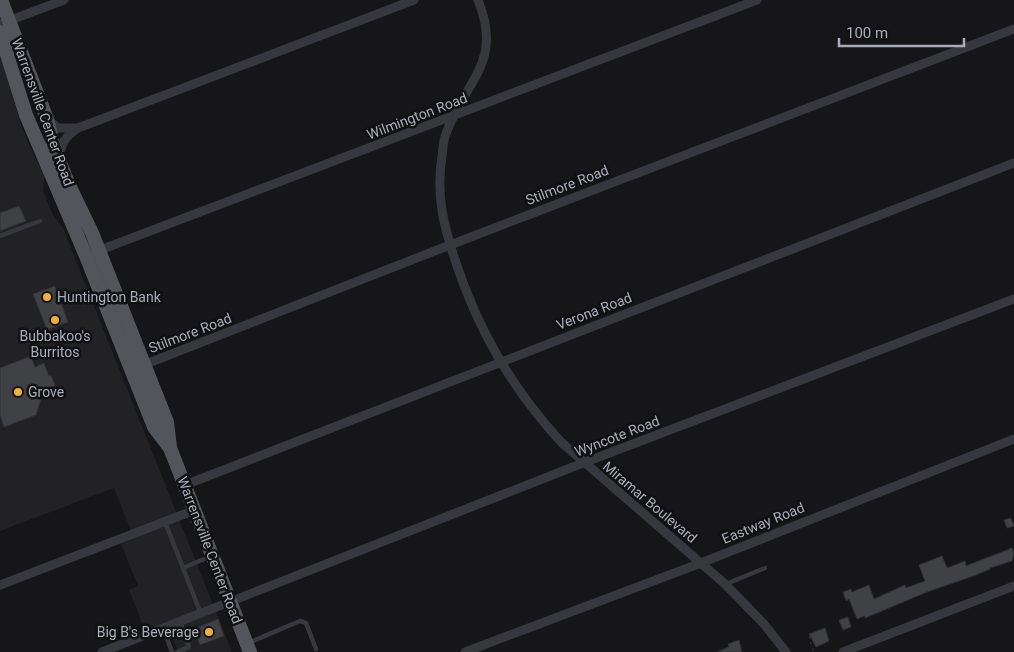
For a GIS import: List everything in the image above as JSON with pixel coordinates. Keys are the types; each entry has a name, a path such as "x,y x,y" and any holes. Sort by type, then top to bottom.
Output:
{"main road":[{"name":"Warrensville Center Road","path":"1,0 5,22 47,119 54,147 92,253 138,368 168,422 171,451 248,648"},
{"name":"Warrensville Center Road","path":"0,32 26,115 92,253"}],"street":[{"path":"5,22 64,0"},
{"path":"59,160 63,142 68,135 78,128 414,0"},
{"name":"Miramar Boulevard","path":"478,0 486,35 485,54 482,67 445,134 439,187 440,204 450,245 474,311 500,362 537,416 583,463 724,584 764,624 786,652"},
{"name":"Wilmington Road","path":"92,253 757,0"},
{"name":"Stilmore Road","path":"138,368 450,245 1014,29"},
{"path":"47,119 58,128 78,128"},
{"name":"Verona Road","path":"185,485 1014,163"},
{"name":"Wyncote Road","path":"102,652 583,463 1014,299"},
{"name":"Eastway Road","path":"465,652 701,563 1014,439"},
{"path":"0,585 195,510"},
{"path":"843,652 1014,586"}],"lane":[{"path":"0,236 40,221"},
{"path":"165,522 201,614"},
{"path":"183,568 213,556"},
{"path":"724,584 765,568"},
{"path":"248,648 303,621 306,623 316,649"},
{"path":"177,652 189,647 180,622"},
{"path":"163,628 172,652"}],"path":[{"path":"811,637 809,638 814,652"}],"shaded area":[{"path":"0,52 21,126 36,160 45,172 43,191 53,215 63,228 232,652 178,652 167,622 145,630 129,590 138,586 121,544 134,538 114,488 0,531"}],"building":[{"path":"19,206 26,221 0,231 0,213"},
{"path":"55,286 68,322 47,330 33,294"},
{"path":"31,356 35,367 44,363 49,376 51,375 55,385 51,398 42,396 36,415 4,427 0,415 0,368"},
{"path":"1011,518 1014,526 1007,528 1004,520"},
{"path":"1012,548 1014,554 1012,561 927,592 865,618 865,616 857,619 849,599 846,601 843,592 851,589 852,592 869,585 874,599 905,585 906,588 925,581 919,565 942,556 947,568 965,561 966,566"},
{"path":"848,617 851,627 843,630 839,620"},
{"name":"Big B's Beverage","path":"218,619 224,636 200,645 194,629"},
{"path":"825,628 829,641 816,647 809,634"},
{"path":"739,640 742,652 717,652 729,647 728,644"}],"place":[{"name":"Huntington Bank","path":"47,297"},
{"name":"Bubbakoo's Burritos","path":"55,320"},
{"name":"Grove","path":"18,392"},
{"name":"Big B's Beverage","path":"209,632"}]}
